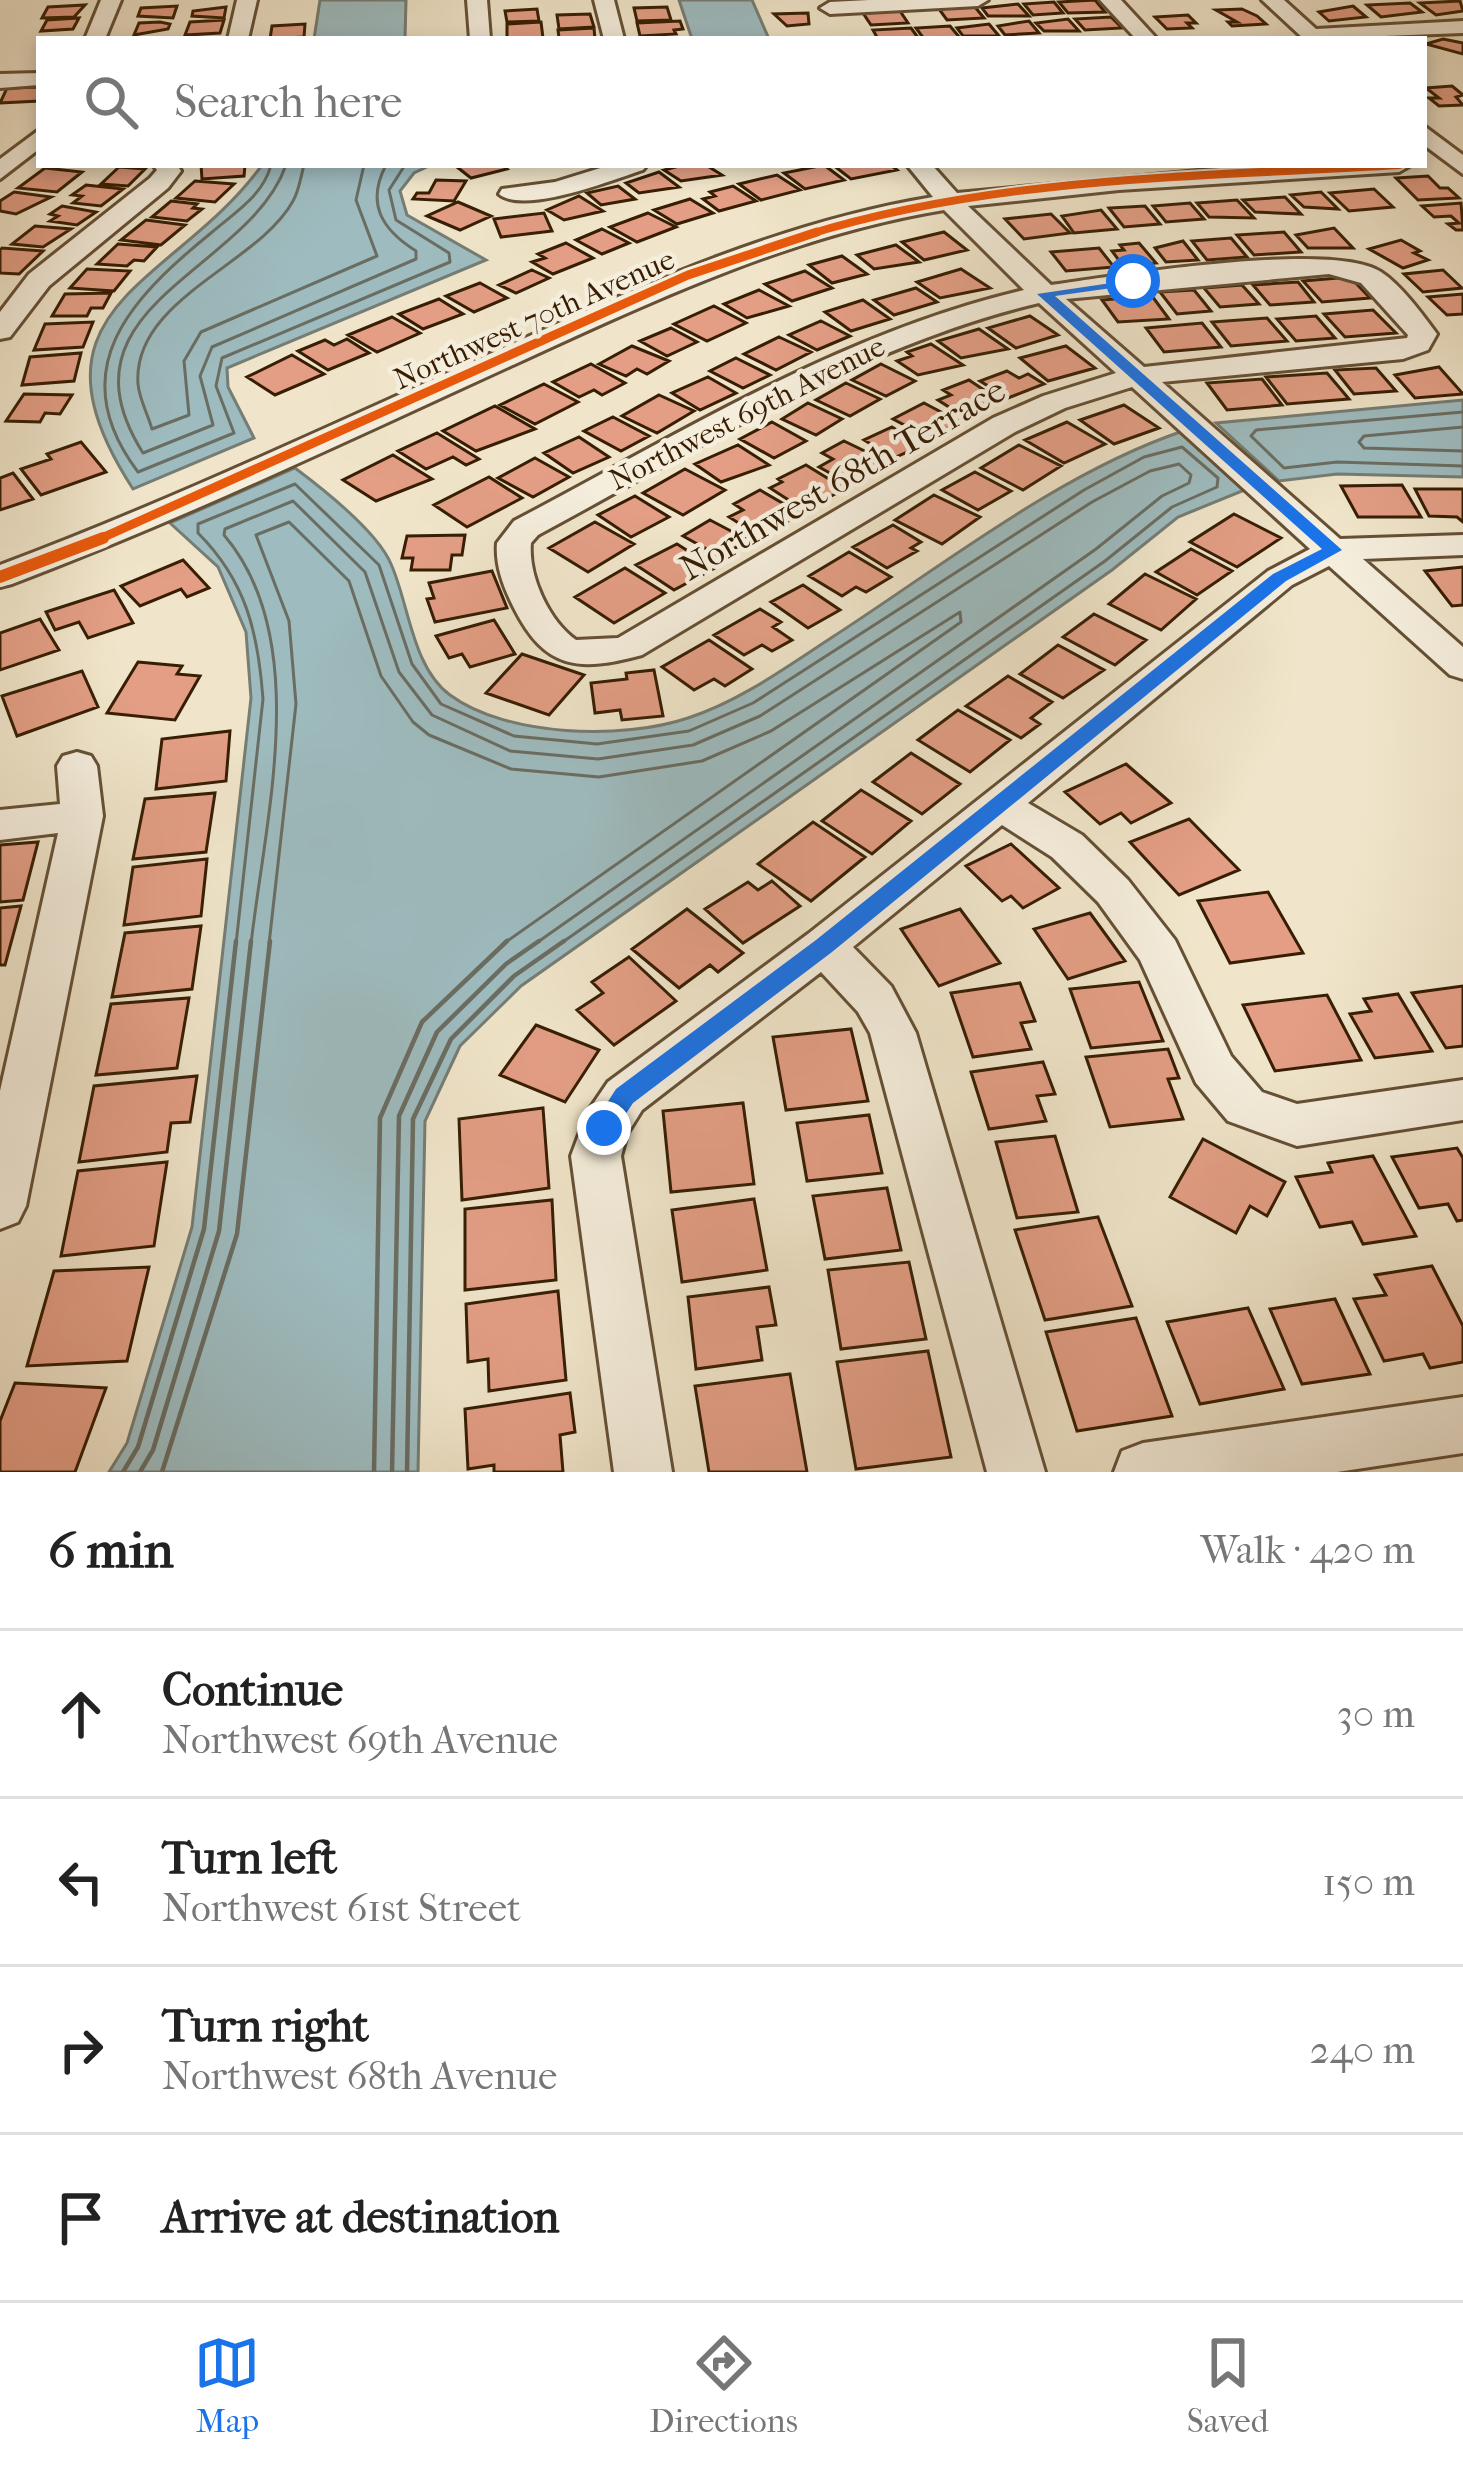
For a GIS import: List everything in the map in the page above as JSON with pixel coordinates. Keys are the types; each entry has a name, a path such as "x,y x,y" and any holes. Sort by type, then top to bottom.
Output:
{"street":[{"path":"96,36 111,0"},
{"path":"239,36 248,0"},
{"path":"477,0 480,36"},
{"path":"604,0 613,36"},
{"path":"831,11 978,0"},
{"path":"1110,0 1144,36"},
{"path":"1272,0 1313,36"},
{"path":"1329,36 1463,27"},
{"path":"0,81 36,79"},
{"path":"1427,136 1448,158"},
{"path":"14,164 36,140"},
{"path":"0,332 39,280 159,183 166,168"},
{"path":"511,194 557,189 624,168"},
{"path":"921,168 943,196 1044,294 1463,668"},
{"name":"Northwest 70th Avenue","path":"0,556 97,520 664,267 783,227 943,196 1212,168"},
{"name":"Northwest 70th Avenue","path":"0,577 119,532 688,275 778,242 943,196 1355,168"},
{"name":"Northwest 69th Avenue","path":"595,653 564,649 544,636 513,559 514,544 526,528 834,364 964,313 1044,294 1133,281 1329,266 1371,277 1423,334 1418,344"},
{"name":"Northwest 68th Terrace","path":"595,653 629,647 1004,425 1054,402 1137,376 1403,350 1418,344"},
{"path":"643,1472 596,1156 604,1128 625,1096 824,946 1280,578 1334,550 1463,545"},
{"path":"0,1206 82,816 77,766"},
{"path":"998,803 1067,846 1113,892 1159,952 1213,1069 1245,1107 1297,1125 1463,1100"},
{"path":"0,825 82,816"},
{"path":"824,946 875,999 893,1033 1016,1472"},
{"path":"1143,1472 1463,1425"}],"water":[{"path":"320,0 406,0 405,36 314,36"},
{"path":"679,0 752,0 768,36 691,36"},
{"path":"259,168 425,168 400,191 407,215 486,260 227,368 228,387 254,438 133,489 101,427 90,377 98,337 120,303 227,206"},
{"path":"1463,400 1463,477 1337,474 1279,481 1216,423"},
{"path":"1183,431 1247,489 1178,517 1112,570 521,986 460,1046 425,1121 418,1472 109,1472 127,1443 192,1227 251,698 246,632 218,567 170,523 295,468 348,512 384,551 419,652 450,695 474,709 533,727 631,730 688,718 744,693 1046,496"}],"building":[{"path":"1095,0 1105,12 1068,13 1059,2"},
{"path":"1460,1 1463,11 1436,15 1420,3"},
{"path":"1054,2 1063,13 1033,15 1024,4"},
{"path":"1410,3 1422,12 1381,17 1367,5"},
{"path":"1018,4 1029,16 988,16 982,8"},
{"path":"85,5 74,17 42,18 48,7"},
{"path":"177,6 173,18 138,16 141,8"},
{"path":"1353,6 1366,17 1329,21 1319,12"},
{"path":"226,7 224,18 192,16 193,11"},
{"path":"667,7 671,20 637,21 634,8"},
{"path":"975,7 984,18 947,20 939,9"},
{"path":"537,9 539,21 507,22 505,11"},
{"path":"1242,9 1266,24 1232,26 1228,22 1237,22 1216,10"},
{"path":"900,11 908,23 871,25 863,13"},
{"path":"808,13 809,24 787,26 774,14"},
{"path":"590,14 594,27 559,29 557,15"},
{"path":"1188,15 1196,23 1187,23 1192,28 1167,29 1155,17"},
{"path":"1111,17 1122,28 1085,30 1075,19"},
{"path":"79,18 73,29 41,31 47,20"},
{"path":"1068,19 1079,31 1044,31 1036,23"},
{"path":"224,20 220,33 185,35 190,22"},
{"path":"680,21 683,29 674,30 676,34 640,36 637,23"},
{"path":"1029,21 1039,33 1005,35 998,26"},
{"path":"541,22 543,36 507,36 507,24"},
{"path":"139,23 170,24 168,29 134,35"},
{"path":"305,24 304,36 270,36 272,26"},
{"path":"989,24 999,36 963,36 957,28"},
{"path":"950,26 958,36 922,36 916,28"},
{"path":"594,28 595,36 559,36 558,30"},
{"path":"911,28 917,36 876,36 873,30"},
{"path":"1443,39 1463,43 1463,54 1427,44"},
{"path":"1452,86 1463,95 1456,97 1463,105 1439,106 1429,98 1439,98 1427,88"},
{"path":"36,87 36,101 0,103 7,88"},
{"path":"45,168 82,172 57,192 18,188"},
{"path":"118,168 145,169 128,186 101,184"},
{"path":"201,168 245,168 244,176 202,179"},
{"path":"458,168 507,169 471,178"},
{"path":"711,168 722,175 681,181 664,170"},
{"path":"828,168 844,180 805,189 784,173"},
{"path":"837,168 897,170 851,179"},
{"path":"659,172 679,187 639,193 626,183"},
{"path":"777,175 800,190 761,200 739,184"},
{"path":"1428,176 1459,198 1418,200 1396,178"},
{"path":"436,180 466,181 454,201 413,199 417,193 429,193"},
{"path":"195,181 234,184 215,202 176,198"},
{"path":"86,185 123,189 101,206 73,203 82,196 72,195"},
{"path":"618,186 635,199 601,205 587,193"},
{"path":"733,186 756,201 719,211 703,199 715,196 710,192"},
{"path":"1374,189 1393,207 1349,211 1330,193"},
{"path":"14,192 51,197 16,214 0,211 0,201"},
{"path":"1321,192 1338,209 1304,207 1291,195"},
{"path":"579,196 603,211 564,220 547,210"},
{"path":"1285,197 1301,214 1255,212 1243,200"},
{"path":"690,199 713,213 677,224 654,210"},
{"path":"1237,200 1254,218 1209,217 1197,203"},
{"path":"171,201 202,209 187,221 152,217"},
{"path":"458,202 491,216 460,230 427,216"},
{"path":"1190,203 1204,219 1166,222 1153,206"},
{"path":"1461,203 1463,230 1448,224 1459,223 1451,216 1434,217 1422,206"},
{"path":"62,206 96,212 77,225 50,221 58,216 50,214"},
{"path":"1145,206 1160,224 1124,227 1109,208"},
{"path":"1101,210 1117,229 1074,233 1062,216"},
{"path":"544,213 552,231 501,237 494,219"},
{"path":"648,213 676,227 637,242 610,227"},
{"path":"1051,214 1070,233 1024,239 1005,219"},
{"path":"146,220 185,225 161,245 121,240"},
{"path":"35,226 71,229 43,247 12,244"},
{"path":"1334,228 1353,248 1308,248 1296,235"},
{"path":"602,229 629,243 602,254 576,240"},
{"path":"944,232 967,250 924,260 902,242"},
{"path":"1284,232 1301,252 1254,255 1237,235"},
{"path":"1231,238 1247,257 1207,260 1192,241"},
{"path":"1401,240 1428,260 1403,268 1369,249"},
{"path":"1183,241 1198,260 1166,262 1155,248"},
{"path":"566,243 593,258 553,274 532,262 545,258 538,254"},
{"path":"1139,243 1156,263 1123,266 1112,251 1124,250 1120,245"},
{"path":"118,244 157,247 144,261 134,260 127,266 97,264"},
{"path":"896,245 919,262 874,269 857,255"},
{"path":"1099,248 1114,267 1066,271 1051,252"},
{"path":"0,250 43,251 19,274 0,273"},
{"path":"842,256 867,274 832,283 809,265"},
{"path":"87,269 130,271 114,291 70,288"},
{"path":"961,269 990,288 940,298 917,282"},
{"path":"532,270 549,278 516,293 499,285"},
{"path":"1443,270 1462,288 1423,292 1404,274"},
{"path":"805,271 832,288 792,301 765,284"},
{"path":"1350,277 1370,298 1322,302 1303,281"},
{"path":"1298,282 1314,302 1270,305 1253,285"},
{"path":"480,283 507,298 474,312 446,296"},
{"path":"1242,285 1259,304 1220,307 1204,288"},
{"path":"916,288 937,302 894,315 874,300"},
{"path":"759,290 789,306 747,318 724,304"},
{"path":"1194,290 1211,311 1177,314 1160,292"},
{"path":"111,293 103,308 91,308 87,316 52,316 65,294"},
{"path":"1463,294 1463,314 1447,315 1428,297"},
{"path":"1152,296 1169,319 1118,322 1102,300"},
{"path":"439,299 463,314 423,329 399,314"},
{"path":"863,300 890,319 851,331 825,312"},
{"path":"714,306 746,323 707,341 674,324"},
{"path":"1373,310 1396,333 1345,337 1324,314"},
{"path":"1030,316 1058,335 1016,348 988,328"},
{"path":"1316,316 1335,338 1296,341 1277,319"},
{"path":"392,317 420,333 377,352 348,335"},
{"path":"1267,318 1287,341 1231,346 1212,322"},
{"path":"821,321 850,336 817,350 789,335"},
{"path":"93,322 83,347 34,350 45,324"},
{"path":"1202,323 1221,347 1164,352 1146,328"},
{"path":"671,328 697,342 667,356 640,341"},
{"path":"979,329 1008,349 961,358 938,341"},
{"path":"779,337 811,352 776,370 744,354"},
{"path":"347,339 369,353 328,370 298,351 325,340 334,345"},
{"path":"931,344 963,365 918,375 897,361"},
{"path":"632,346 669,361 647,374 637,369 626,376 599,364"},
{"path":"1066,346 1095,368 1048,381 1020,358"},
{"path":"81,353 74,381 22,385 30,357"},
{"path":"292,355 324,374 275,395 247,377"},
{"path":"736,358 770,375 743,388 710,371"},
{"path":"591,364 625,383 602,395 594,390 579,397 553,382"},
{"path":"881,364 915,381 886,396 852,380"},
{"path":"1439,367 1463,394 1415,398 1395,375"},
{"path":"1376,368 1396,391 1354,394 1335,370"},
{"path":"1007,371 1019,378 1028,374 1044,384 1008,398 980,381"},
{"path":"1327,373 1349,399 1287,404 1266,377"},
{"path":"708,377 736,393 700,410 672,393"},
{"path":"1262,379 1282,405 1227,410 1207,383"},
{"path":"969,380 1002,402 963,416 938,400 951,395 943,390"},
{"path":"846,383 880,399 850,416 816,400"},
{"path":"544,384 578,402 535,424 500,405"},
{"path":"24,394 72,395 60,414 45,413 40,422 6,421"},
{"path":"659,395 694,411 657,433 622,416"},
{"path":"808,403 842,419 816,435 782,419"},
{"path":"924,403 960,422 929,438 893,419"},
{"path":"1124,405 1159,428 1114,444 1080,420"},
{"path":"495,406 535,429 476,451 443,431"},
{"path":"613,417 649,436 621,451 584,431"},
{"path":"772,422 806,441 774,458 740,439"},
{"path":"1067,422 1105,444 1064,463 1025,440"},
{"path":"892,427 922,445 894,458 864,440"},
{"path":"437,433 479,459 466,465 453,457 426,469 398,451"},
{"path":"579,437 609,457 573,473 544,453"},
{"path":"844,441 887,462 850,484 819,467 833,459 822,453"},
{"path":"81,442 106,472 41,495 21,469"},
{"path":"738,445 769,465 721,482 695,464"},
{"path":"1019,445 1061,466 1023,490 981,468"},
{"path":"393,455 432,479 376,501 343,480"},
{"path":"535,458 569,477 533,497 498,478"},
{"path":"806,465 845,489 804,510 770,488"},
{"path":"685,469 725,490 683,515 643,493"},
{"path":"975,472 1011,491 978,510 942,490"},
{"path":"13,473 33,499 0,510 0,478"},
{"path":"489,477 522,498 467,527 434,505"},
{"path":"1402,485 1421,517 1358,517 1341,486"},
{"path":"1415,489 1463,489 1463,522 1457,517 1429,516"},
{"path":"760,490 803,515 756,534 729,517 743,510 734,504"},
{"path":"934,495 980,517 942,544 895,520"},
{"path":"635,496 669,517 631,537 598,515"},
{"path":"1234,514 1281,538 1237,567 1190,542"},
{"path":"710,520 748,540 721,557 683,536"},
{"path":"595,522 634,544 588,572 549,548"},
{"path":"893,525 921,542 911,548 917,551 887,568 853,547"},
{"path":"465,535 462,555 452,555 450,570 411,570 413,558 402,558 407,536"},
{"path":"677,544 715,568 674,590 636,565"},
{"path":"1191,549 1232,571 1197,595 1156,572"},
{"path":"849,552 891,577 866,592 856,587 842,596 809,576"},
{"path":"183,560 209,588 187,597 181,589 140,606 121,586"},
{"path":"1463,567 1463,605 1452,606 1425,571"},
{"path":"625,568 665,593 614,623 575,597"},
{"path":"492,571 507,608 435,622 427,599 434,598 429,583"},
{"path":"1145,574 1196,599 1161,630 1109,604"},
{"path":"803,585 840,610 808,628 771,602"},
{"path":"114,590 133,623 88,638 79,622 55,630 46,612"},
{"path":"760,609 781,622 773,627 792,640 772,651 762,645 744,655 714,635"},
{"path":"1094,614 1146,640 1115,665 1063,637"},
{"path":"40,619 59,650 0,670 0,633"},
{"path":"494,620 515,654 470,667 462,654 449,658 436,636"},
{"path":"709,640 752,669 725,686 714,679 694,690 662,667"},
{"path":"1058,645 1104,670 1063,698 1020,674"},
{"path":"522,654 584,675 549,715 486,693"},
{"path":"138,662 182,666 177,674 200,676 175,720 107,713"},
{"path":"654,670 663,716 622,720 620,710 595,713 591,683"},
{"path":"82,671 98,707 17,736 2,696"},
{"path":"1008,676 1052,702 1031,718 1040,724 1021,738 966,706"},
{"path":"958,710 1010,740 970,772 918,740"},
{"path":"230,731 226,781 156,789 162,739"},
{"path":"911,753 960,784 922,814 873,782"},
{"path":"1126,764 1171,803 1131,823 1121,813 1100,824 1065,792"},
{"path":"861,790 911,821 872,854 822,821"},
{"path":"215,793 206,852 133,859 145,799"},
{"path":"1189,819 1239,870 1179,895 1130,842"},
{"path":"813,822 865,857 811,901 758,864"},
{"path":"38,842 23,900 0,902 0,845"},
{"path":"1011,844 1059,888 1023,908 1011,896 1002,901 966,866"},
{"path":"207,859 201,916 124,925 133,867"},
{"path":"772,881 800,906 743,943 705,909 748,882 758,890"},
{"path":"1268,892 1303,953 1230,963 1198,901"},
{"path":"21,906 5,965 0,965 0,908"},
{"path":"687,909 743,953 718,972 710,965 679,988 632,949"},
{"path":"960,909 1000,963 939,986 901,929"},
{"path":"1090,913 1125,961 1068,979 1034,929"},
{"path":"201,926 192,989 112,997 125,933"},
{"path":"629,957 676,1001 614,1045 577,1010 603,993 592,982"},
{"path":"1139,982 1163,1041 1091,1048 1070,989"},
{"path":"1020,983 1035,1021 1021,1023 1031,1049 973,1057 951,993"},
{"path":"1463,986 1463,1046 1446,1048 1412,993"},
{"path":"1398,994 1432,1051 1375,1058 1350,1014 1371,1011 1364,999"},
{"path":"1327,995 1361,1060 1275,1071 1243,1005"},
{"path":"189,998 177,1068 96,1075 111,1004"},
{"path":"536,1025 599,1050 565,1102 500,1075"},
{"path":"851,1029 868,1101 786,1110 773,1037"},
{"path":"1168,1049 1179,1078 1168,1079 1183,1119 1110,1127 1086,1057"},
{"path":"1043,1062 1055,1094 1037,1096 1046,1121 989,1129 971,1072"},
{"path":"197,1076 190,1122 171,1123 167,1152 79,1162 94,1086"},
{"path":"743,1103 754,1184 671,1192 663,1111"},
{"path":"543,1108 549,1188 462,1200 459,1119"},
{"path":"869,1115 882,1173 807,1181 797,1123"},
{"path":"1055,1136 1078,1212 1017,1218 996,1142"},
{"path":"1203,1139 1285,1182 1267,1216 1250,1206 1236,1233 1170,1197"},
{"path":"1457,1148 1463,1158 1463,1220 1457,1221 1448,1204 1419,1208 1392,1157"},
{"path":"1373,1156 1416,1236 1363,1244 1352,1222 1320,1227 1296,1177 1332,1172 1328,1163"},
{"path":"167,1162 154,1246 61,1256 78,1171"},
{"path":"887,1188 901,1250 825,1259 813,1196"},
{"path":"754,1199 767,1270 682,1282 672,1210"},
{"path":"552,1200 556,1280 465,1290 465,1209"},
{"path":"1098,1217 1132,1306 1045,1320 1015,1230"},
{"path":"909,1262 926,1339 841,1349 828,1270"},
{"path":"1432,1266 1463,1326 1463,1362 1430,1368 1423,1354 1384,1361 1354,1299 1386,1295 1375,1275"},
{"path":"149,1267 127,1361 27,1366 54,1271"},
{"path":"769,1287 776,1325 757,1327 762,1360 696,1369 688,1297"},
{"path":"558,1291 566,1380 489,1391 488,1359 468,1362 466,1304"},
{"path":"1335,1299 1370,1374 1302,1384 1270,1309"},
{"path":"1248,1308 1284,1389 1200,1404 1167,1322"},
{"path":"1136,1318 1172,1416 1077,1431 1046,1332"},
{"path":"928,1351 951,1457 856,1469 837,1362"},
{"path":"790,1374 807,1472 709,1472 695,1386"},
{"path":"15,1383 106,1388 75,1472 0,1472 0,1421"},
{"path":"570,1393 575,1432 560,1435 563,1472 494,1472 494,1465 468,1469 465,1409"}],"cycle path":[{"path":"0,577 119,532 688,275 818,231 918,207 1007,194 1352,168"}],"route":[{"path":"604,1128 625,1096 824,946 1280,578 1334,550 1044,294 1133,281"}]}
